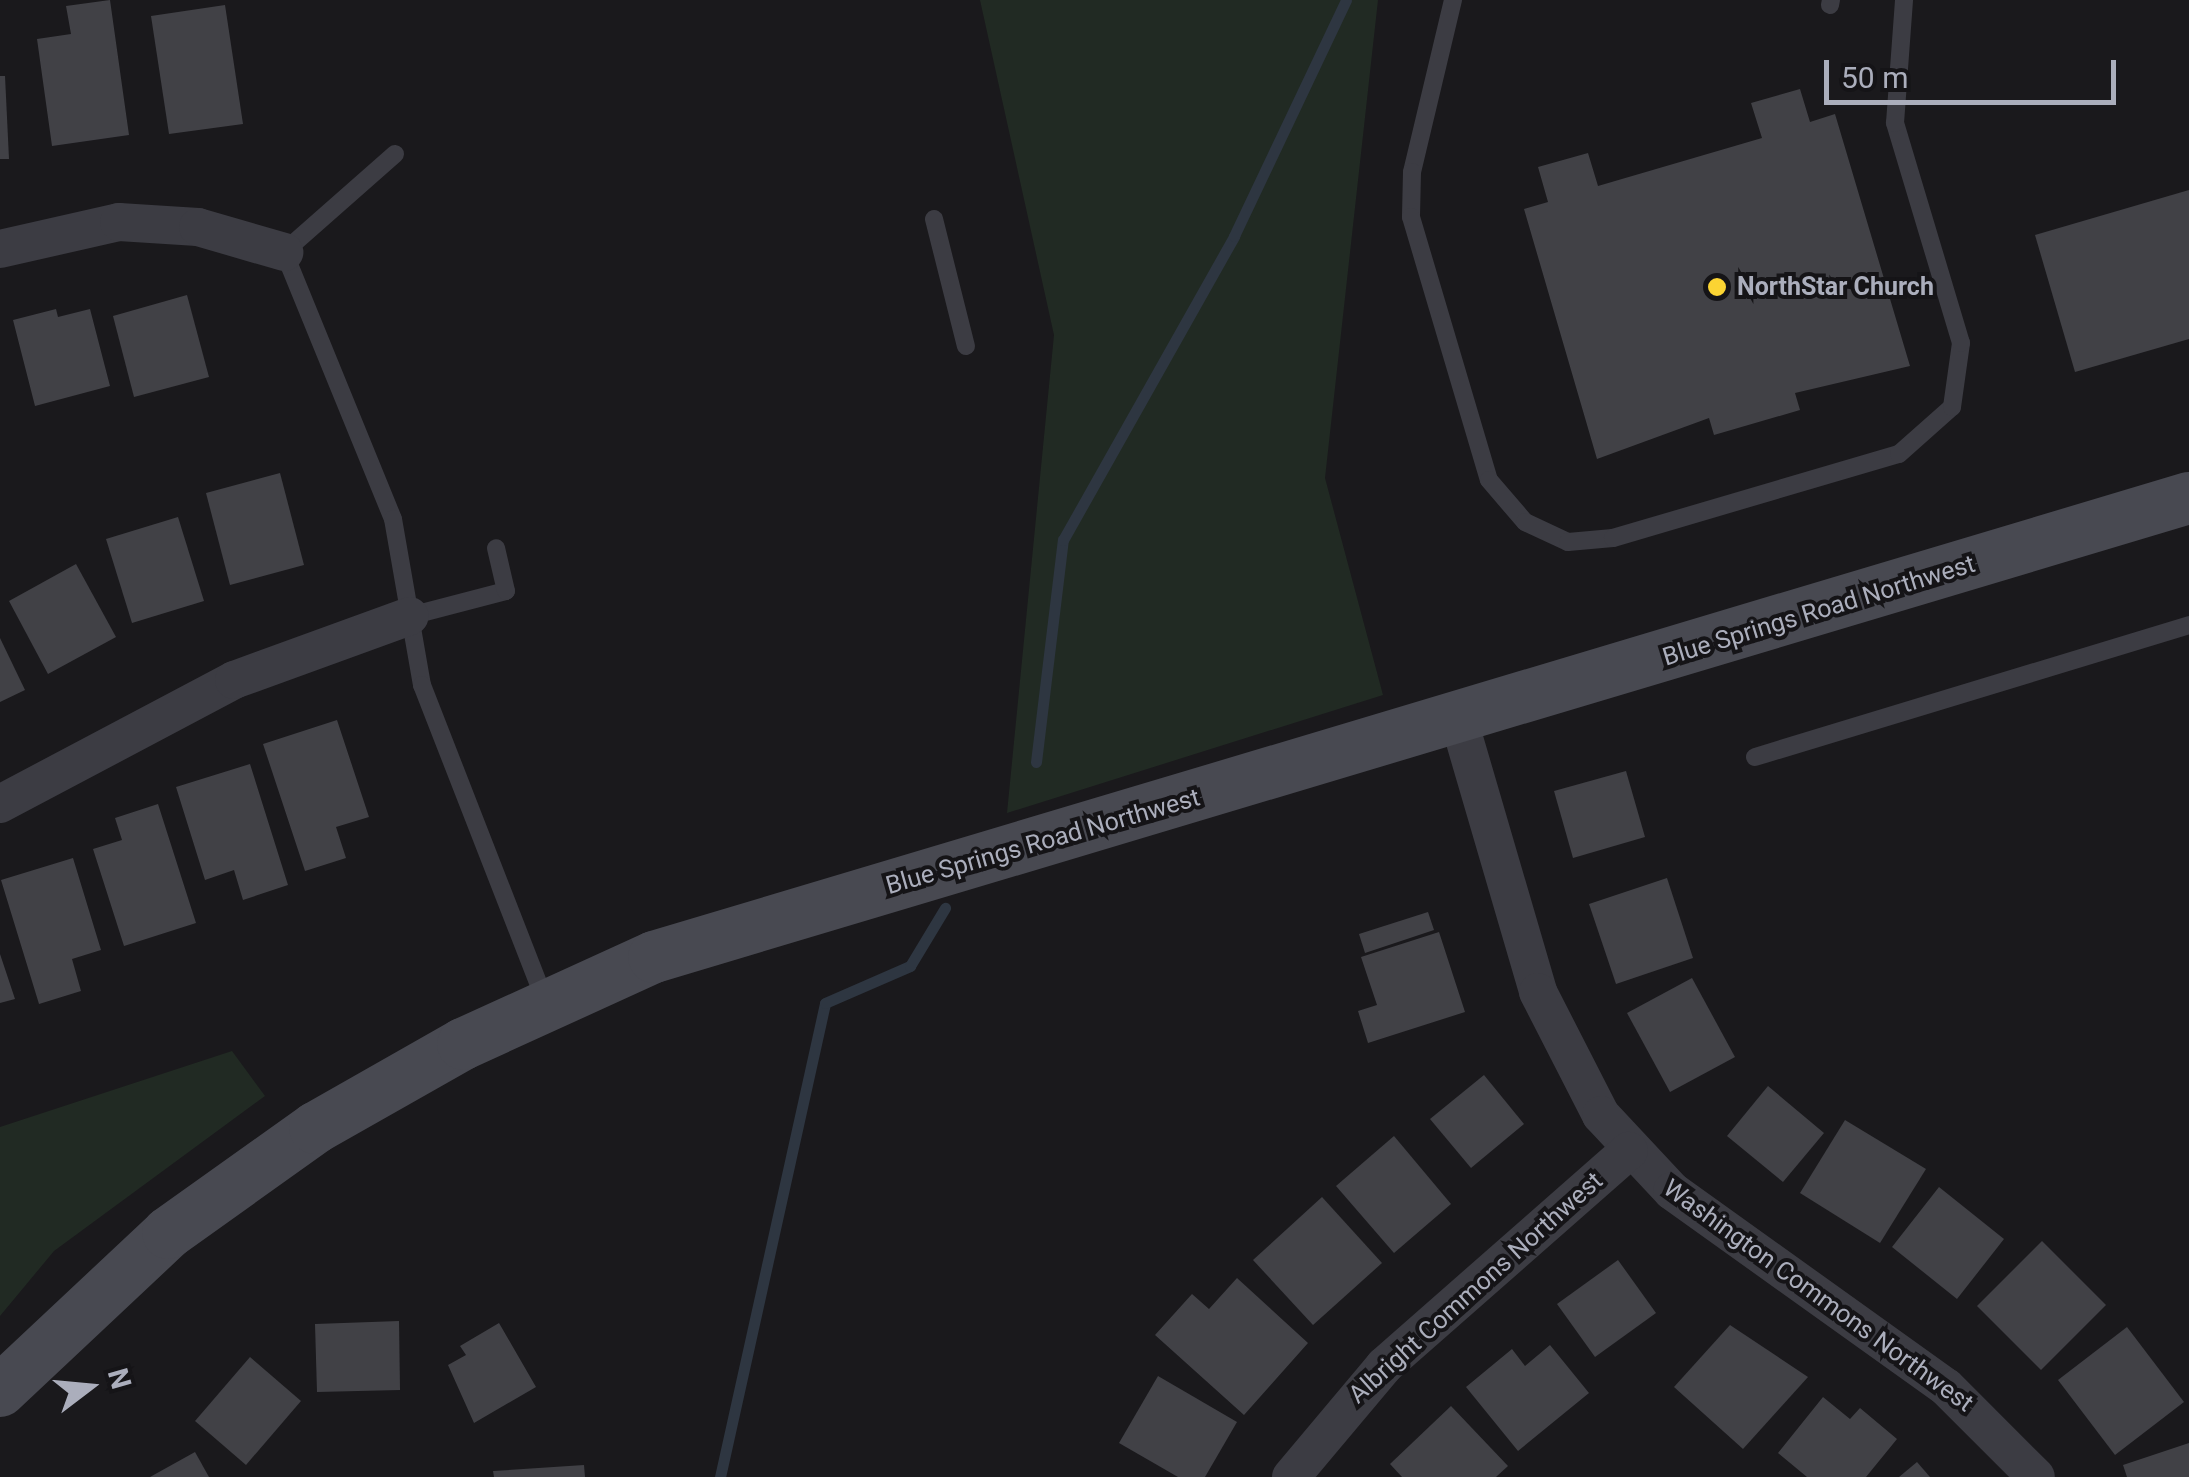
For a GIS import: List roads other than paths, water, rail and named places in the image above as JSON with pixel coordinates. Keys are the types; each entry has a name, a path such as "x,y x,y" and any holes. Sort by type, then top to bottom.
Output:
{"street":[{"path":"0,249 119,222 198,227 284,252"},
{"name":"Blue Springs Road Northwest","path":"0,1391 239,1179 394,1082 546,1002 746,927 1459,720 2189,498"},
{"path":"0,804 234,680 410,616"},
{"name":"Washington Commons Northwest","path":"1459,720 1543,1006 1576,1076 1629,1151 1712,1222 1959,1398 2036,1477"},
{"name":"Albright Commons Northwest","path":"1291,1477 1384,1366 1629,1151"}],"lane":[{"path":"1453,0 1412,172 1420,256 1489,480 1525,522 1592,542 1899,454 1952,407 1961,343 1895,122 1891,75 1904,0"},
{"path":"394,154 284,252 393,519 422,685 546,1002"},
{"path":"934,220 966,346"},
{"path":"410,616 506,591 496,548"},
{"path":"1755,756 2189,625"}],"waterway":[{"path":"1036,762 1063,540 1234,236 1346,0"},
{"path":"720,1477 825,1003 910,966 945,908"}],"place":[{"name":"NorthStar Church","path":"1717,287"}]}
